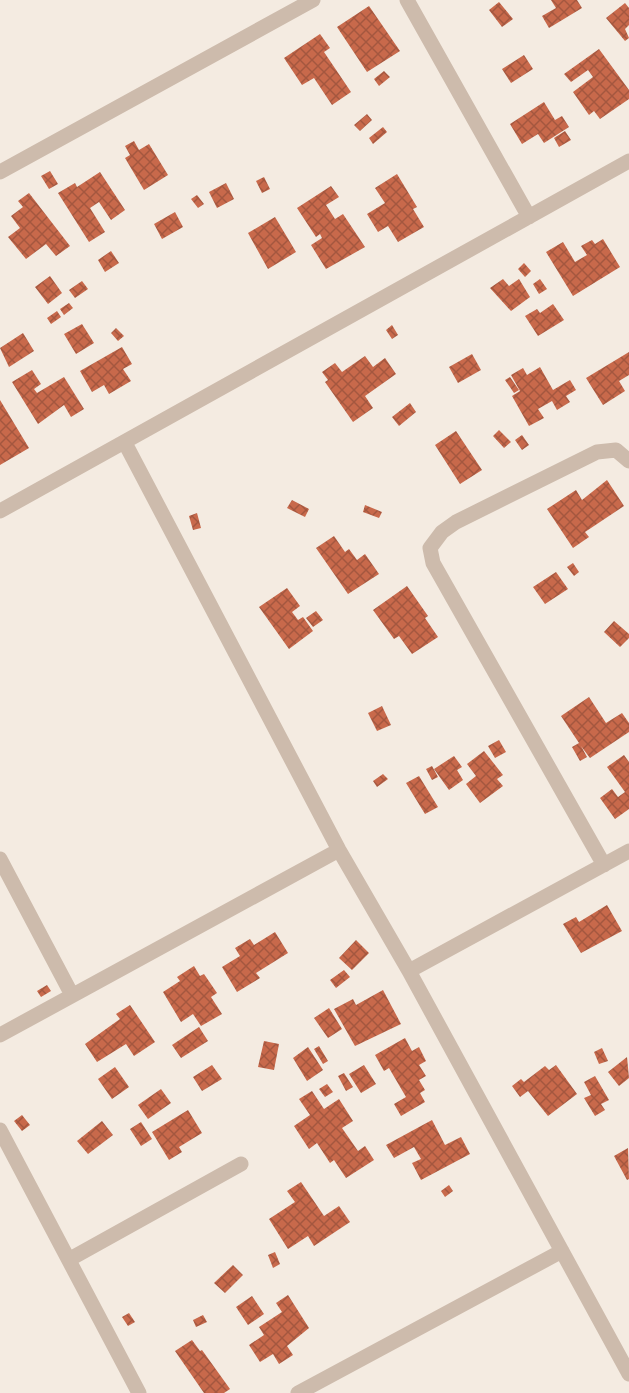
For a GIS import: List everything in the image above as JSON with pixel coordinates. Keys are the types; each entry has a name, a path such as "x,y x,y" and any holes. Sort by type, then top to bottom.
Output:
{"street":[{"path":"0,172 313,0"},
{"path":"407,0 529,217"},
{"path":"0,510 125,443 629,161"},
{"path":"125,443 339,850 409,971 629,1374"},
{"path":"604,865 433,562 430,548 442,532 456,522 597,452 616,450 629,461"},
{"path":"0,1035 339,850"},
{"path":"409,971 629,851"},
{"path":"0,859 72,995"},
{"path":"0,1130 140,1393"},
{"path":"70,1259 241,1164"},
{"path":"298,1393 562,1251"}],"building":[{"path":"551,0 577,0 582,8 549,28 542,16 556,8"},
{"path":"499,2 513,19 502,27 489,10"},
{"path":"625,3 629,8 629,25 625,29 629,38 625,41 606,18"},
{"path":"369,6 400,51 367,72 337,27"},
{"path":"320,34 330,48 324,52 351,92 332,105 314,78 302,85 284,58"},
{"path":"599,49 629,90 629,99 600,119 594,111 589,115 573,92 593,77 588,70 571,82 564,74"},
{"path":"524,55 533,69 511,83 502,69"},
{"path":"384,71 390,77 379,86 374,79"},
{"path":"544,102 555,120 562,116 569,127 544,143 538,134 522,144 510,124"},
{"path":"367,114 372,120 360,131 354,125"},
{"path":"383,127 387,132 373,144 369,138"},
{"path":"565,131 571,140 559,147 554,138"},
{"path":"134,141 139,150 149,144 168,175 144,190 125,158 130,155 125,146"},
{"path":"50,171 58,184 49,189 41,176"},
{"path":"100,172 125,210 111,220 99,202 90,208 105,232 89,242 58,193 75,183 77,187"},
{"path":"397,174 417,207 413,209 424,227 398,242 388,226 378,232 367,214 385,203 375,188"},
{"path":"264,177 270,189 262,193 256,181"},
{"path":"226,183 234,199 217,208 209,192"},
{"path":"331,186 339,197 326,205 335,219 343,214 365,247 326,269 311,245 322,238 320,234 316,237 297,208"},
{"path":"29,193 70,246 56,256 46,244 26,259 8,237 20,228 11,216 23,207 18,201"},
{"path":"197,195 204,204 198,208 191,199"},
{"path":"175,212 183,227 162,239 154,224"},
{"path":"275,217 296,252 268,269 248,233"},
{"path":"603,239 620,267 573,296 546,252 563,242 575,262 587,255 581,246 592,240 595,244"},
{"path":"111,251 119,263 105,272 98,260"},
{"path":"524,263 531,271 525,277 518,269"},
{"path":"50,276 62,293 48,304 35,287"},
{"path":"503,279 509,286 519,279 530,297 511,311 490,288"},
{"path":"540,279 547,289 539,294 533,284"},
{"path":"82,281 88,289 75,298 69,290"},
{"path":"69,303 73,308 64,315 60,309"},
{"path":"553,304 564,320 538,336 525,316 537,309 540,313"},
{"path":"57,311 61,317 51,324 47,318"},
{"path":"82,324 94,343 76,354 64,334"},
{"path":"392,325 398,335 392,339 386,330"},
{"path":"116,328 124,336 118,341 111,333"},
{"path":"23,333 34,351 9,367 0,348"},
{"path":"122,347 132,364 123,369 131,381 109,394 104,385 92,392 80,371"},
{"path":"629,352 629,375 619,381 625,391 603,405 586,378"},
{"path":"472,354 481,370 458,383 449,367"},
{"path":"365,356 373,367 385,358 396,374 365,396 373,408 353,422 325,382 328,380 322,372 335,363 342,372"},
{"path":"540,367 553,390 570,380 576,390 566,396 570,402 557,410 552,401 538,409 544,418 529,426 512,396 520,391 511,375 523,368 527,375"},
{"path":"32,370 41,384 34,389 37,393 64,377 84,409 71,417 64,405 38,424 12,382"},
{"path":"510,377 519,390 514,393 505,380"},
{"path":"0,400 29,448 0,465"},
{"path":"410,403 416,412 399,426 392,417"},
{"path":"499,430 511,442 504,448 493,436"},
{"path":"456,431 482,470 460,484 435,445"},
{"path":"522,435 529,445 522,450 515,440"},
{"path":"607,480 624,506 585,532 589,537 573,548 547,509 576,490 582,500"},
{"path":"292,500 309,509 305,517 287,508"},
{"path":"365,505 382,512 379,518 363,512"},
{"path":"197,513 201,528 193,530 189,516"},
{"path":"334,536 345,552 349,549 357,560 365,554 379,574 348,594 316,548"},
{"path":"573,563 579,572 574,576 567,567"},
{"path":"556,572 568,589 545,604 533,587"},
{"path":"407,586 428,616 425,618 438,637 412,654 399,636 394,639 373,610"},
{"path":"287,588 300,606 292,612 298,620 303,617 313,631 289,649 259,607"},
{"path":"316,611 323,620 313,627 306,618"},
{"path":"614,621 629,634 629,638 620,647 604,632"},
{"path":"589,697 606,723 622,713 629,723 629,732 590,758 581,746 587,757 580,761 572,747 579,743 561,716"},
{"path":"382,706 391,725 377,731 368,713"},
{"path":"499,740 506,752 495,758 488,746"},
{"path":"484,751 503,775 497,779 503,786 480,803 466,784 476,776 467,764"},
{"path":"624,755 629,762 629,809 615,819 600,798 612,789 618,797 625,792 607,767"},
{"path":"454,756 462,767 457,770 463,780 449,790 434,769"},
{"path":"432,766 438,777 432,780 426,769"},
{"path":"383,774 388,779 377,787 373,781"},
{"path":"419,776 438,807 425,814 406,783"},
{"path":"607,905 622,931 581,953 563,924 576,917 579,922"},
{"path":"275,932 288,953 256,973 260,978 237,992 222,967 240,956 235,948 250,939 254,945"},
{"path":"356,940 369,953 352,970 339,958"},
{"path":"194,966 200,976 204,974 217,993 211,997 222,1014 201,1026 193,1014 181,1022 163,992 180,981 177,977"},
{"path":"344,970 350,977 336,988 330,980"},
{"path":"47,985 51,991 41,997 37,991"},
{"path":"383,990 401,1024 355,1046 334,1009 353,999 356,1005"},
{"path":"130,1005 155,1042 134,1056 126,1044 97,1062 85,1044 120,1019 116,1014"},
{"path":"329,1008 342,1029 328,1038 314,1018"},
{"path":"199,1027 208,1041 181,1058 172,1045"},
{"path":"405,1038 412,1051 419,1047 426,1061 419,1065 426,1076 419,1080 425,1090 420,1093 425,1102 401,1116 394,1104 406,1097 389,1068 384,1071 375,1055"},
{"path":"264,1041 279,1044 274,1070 258,1067"},
{"path":"319,1046 328,1061 323,1064 314,1049"},
{"path":"308,1047 323,1070 307,1081 293,1058"},
{"path":"602,1048 608,1061 599,1064 594,1052"},
{"path":"627,1057 629,1078 619,1086 608,1072"},
{"path":"212,1065 222,1079 202,1091 193,1077"},
{"path":"364,1065 376,1084 361,1093 349,1074"},
{"path":"556,1065 577,1094 548,1116 528,1091 520,1097 512,1086 521,1079 524,1082 545,1066 549,1070"},
{"path":"115,1067 129,1087 112,1099 98,1079"},
{"path":"344,1073 353,1087 346,1091 338,1076"},
{"path":"595,1076 609,1100 601,1104 605,1110 595,1116 584,1098 591,1095 584,1082"},
{"path":"327,1084 333,1092 325,1097 319,1089"},
{"path":"161,1089 171,1103 148,1119 138,1105"},
{"path":"312,1091 324,1109 339,1099 353,1121 342,1128 358,1151 365,1146 374,1160 346,1178 334,1160 330,1163 317,1143 309,1149 294,1126 310,1115 299,1099"},
{"path":"188,1110 202,1133 179,1147 182,1152 169,1160 152,1132"},
{"path":"22,1115 30,1125 22,1131 14,1121"},
{"path":"432,1120 445,1145 461,1137 470,1154 421,1180 412,1163 421,1159 414,1147 394,1158 386,1145"},
{"path":"102,1121 113,1135 88,1154 77,1141"},
{"path":"141,1122 152,1139 141,1146 130,1129"},
{"path":"628,1148 629,1179 627,1180 614,1156"},
{"path":"301,1182 324,1216 339,1206 350,1222 314,1246 308,1236 288,1249 269,1219 295,1202 287,1191"},
{"path":"449,1185 453,1191 445,1197 441,1191"},
{"path":"275,1252 280,1264 273,1268 268,1255"},
{"path":"233,1265 243,1275 225,1293 214,1283"},
{"path":"288,1295 309,1328 287,1346 293,1355 279,1364 273,1354 260,1362 249,1345 264,1335 259,1327 282,1312 276,1303"},
{"path":"252,1296 264,1314 248,1325 236,1307"},
{"path":"129,1313 135,1322 128,1326 122,1317"},
{"path":"203,1315 207,1322 196,1327 193,1320"},
{"path":"192,1340 230,1389 224,1393 204,1393 175,1351"}]}
